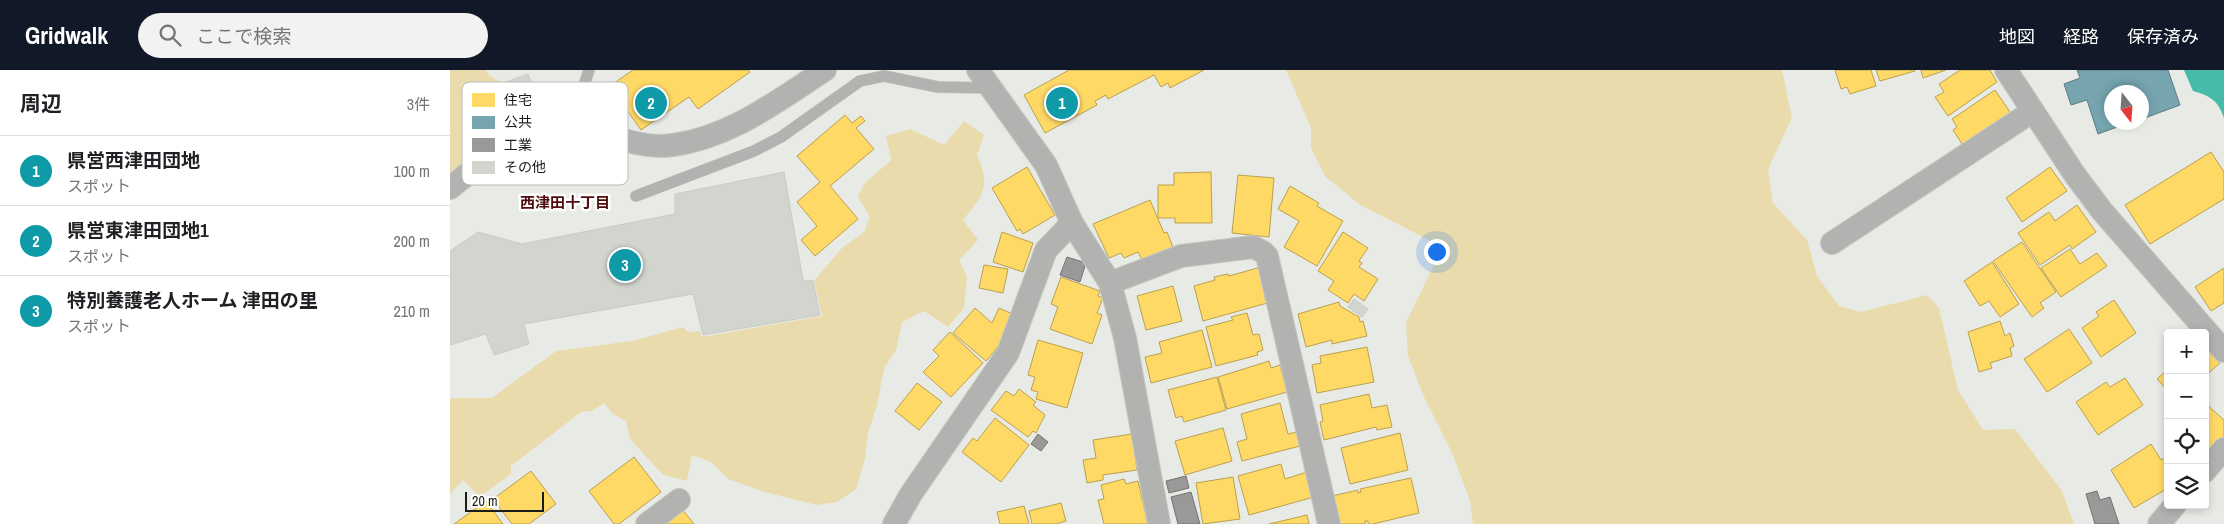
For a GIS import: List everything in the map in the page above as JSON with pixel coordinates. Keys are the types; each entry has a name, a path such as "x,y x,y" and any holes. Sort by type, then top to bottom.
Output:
{"street":[{"path":"628,142 647,146 672,145 700,139 729,129 767,108 825,70"},
{"path":"978,70 993,88 1046,165 1072,222 1110,283 1125,338 1159,524"},
{"path":"2006,70 2074,175 2102,211 2224,351"},
{"path":"1832,243 2033,111"},
{"path":"450,188 462,179"},
{"path":"894,524 911,494 1008,353 1046,250 1072,222"},
{"path":"1110,283 1181,256 1253,247 1264,252 1267,256 1329,524"},
{"path":"2209,466 2224,449"},
{"path":"647,524 680,500"},
{"path":"2159,524 2172,509"}],"lane":[{"path":"585,82 589,70"},
{"path":"636,196 754,151 781,137 860,81 884,76 938,87 993,88"}],"shaded area":[{"path":"450,70 486,70 489,75 500,82 462,82 462,164 450,173"},
{"path":"1286,70 1782,70 1792,118 1768,169 1773,203 1807,240 1817,276 1839,306 1861,312 1927,295 1939,308 1958,390 1983,430 2015,429 2062,491 2074,524 1473,524 1470,501 1453,455 1424,397 1408,356 1406,323 1438,256 1433,242 1360,205 1325,176 1311,148 1311,128"},
{"path":"2184,70 2224,70 2224,118 2213,100 2193,91"},
{"path":"964,121 984,135 977,155 984,175 984,183 980,196 963,220 978,240 959,260 967,277 964,308 948,327 924,311 902,322 896,350 884,368 877,405 868,433 865,458 856,489 837,502 817,505 765,492 728,479 711,462 692,455 687,481 663,475 630,439 626,421 613,414 604,403 592,411 581,412 511,466 511,474 479,497 463,480 450,494 450,398 492,398 556,351 632,341 683,327 688,332 700,331 702,337 822,316 814,281 842,248 864,232 870,217 858,197 864,184 891,160 886,136 910,129 944,145"}],"building: 住宅":[{"path":"633,70 748,70 750,72 698,109 689,97 641,130 628,112 628,82 616,82"},
{"path":"1069,70 1204,70 1170,88 1168,83 1161,87 1154,75 1108,99 1106,95 1095,101 1097,105 1045,133 1024,95"},
{"path":"1835,70 1871,70 1876,86 1850,94 1847,87 1841,89"},
{"path":"1876,70 1915,70 1915,71 1880,81"},
{"path":"1921,70 1946,70 1923,78"},
{"path":"1960,70 1990,70 1997,82 1948,116 1935,97 1944,92 1939,84"},
{"path":"1995,90 2012,115 1964,147 1953,130 1957,127 1952,119"},
{"path":"845,115 852,123 861,116 865,121 856,128 874,149 830,186 858,219 815,256 801,240 817,226 797,202 820,182 797,156"},
{"path":"2211,152 2224,172 2224,199 2150,244 2125,205"},
{"path":"1027,167 1055,215 1023,234 1020,229 1017,231 992,188"},
{"path":"2050,167 2067,191 2022,222 2006,198"},
{"path":"1211,172 1212,223 1175,223 1175,218 1158,218 1158,185 1174,185 1174,173"},
{"path":"1238,175 1274,178 1269,237 1232,233"},
{"path":"1290,186 1319,203 1317,206 1343,221 1317,266 1284,247 1299,221 1278,209"},
{"path":"1150,200 1164,233 1167,232 1174,250 1142,260 1138,252 1124,258 1121,253 1109,258 1093,224"},
{"path":"2077,205 2096,232 2072,249 2070,245 2040,265 2018,233 2049,212 2055,221"},
{"path":"1002,232 1033,243 1023,272 993,262"},
{"path":"1343,232 1368,248 1359,261 1362,263 1359,267 1378,279 1364,301 1354,294 1348,303 1328,290 1334,281 1318,271"},
{"path":"2022,242 2056,292 2040,303 2044,308 2032,317 1993,261"},
{"path":"2070,249 2080,264 2097,253 2107,266 2061,297 2041,268"},
{"path":"1992,262 2019,304 2000,317 1989,301 1980,306 1964,281"},
{"path":"984,265 1008,269 1003,293 979,288"},
{"path":"1261,267 1271,302 1203,321 1194,286 1215,280 1214,277 1228,274 1229,276"},
{"path":"2224,268 2224,303 2211,311 2195,287"},
{"path":"1061,277 1100,291 1098,296 1103,298 1097,313 1102,315 1092,344 1050,329 1058,307 1051,304"},
{"path":"1173,286 1182,321 1146,330 1137,296"},
{"path":"2114,300 2136,333 2101,357 2082,328 2099,316 2096,312"},
{"path":"1339,302 1340,306 1359,317 1360,322 1363,321 1367,336 1332,344 1332,340 1306,347 1298,314"},
{"path":"975,308 992,323 999,308 1017,316 1007,336 986,361 953,333"},
{"path":"1247,313 1253,335 1259,334 1263,350 1257,352 1258,355 1216,366 1206,327 1233,320 1231,317"},
{"path":"2000,321 2005,336 2010,333 2014,346 2010,348 2012,356 1990,363 1992,368 1979,372 1968,332"},
{"path":"2069,329 2092,363 2047,392 2024,359"},
{"path":"1202,330 1212,367 1151,383 1145,357 1162,353 1159,342"},
{"path":"950,332 983,363 951,397 923,372 939,356 933,350"},
{"path":"1038,340 1083,353 1067,408 1036,399 1038,392 1031,390 1035,377 1028,375"},
{"path":"1367,347 1374,382 1317,393 1312,365 1321,363 1320,356"},
{"path":"2209,351 2220,363 2209,373"},
{"path":"1269,361 1271,368 1280,365 1287,392 1227,409 1218,377"},
{"path":"2164,373 2164,387 2157,379"},
{"path":"1217,377 1226,410 1184,422 1182,416 1176,418 1168,390"},
{"path":"2125,378 2143,405 2098,435 2076,402 2106,382 2110,387"},
{"path":"917,383 942,402 919,430 895,411"},
{"path":"1019,389 1036,402 1033,405 1045,415 1036,433 1033,431 1028,437 991,410 1006,391 1014,396"},
{"path":"1369,394 1372,408 1387,405 1392,427 1377,430 1376,427 1324,440 1320,422 1323,421 1320,405"},
{"path":"1280,403 1288,434 1300,431 1304,445 1242,461 1237,442 1247,439 1241,414"},
{"path":"2209,407 2224,420 2224,440 2209,457"},
{"path":"995,418 1029,445 1001,482 962,452 973,438 977,441"},
{"path":"1223,428 1232,461 1185,475 1175,441"},
{"path":"1400,433 1408,470 1350,484 1341,448"},
{"path":"1132,434 1137,470 1103,475 1103,480 1087,483 1083,460 1096,458 1093,440"},
{"path":"2151,444 2161,460 2164,458 2164,490 2134,508 2111,470"},
{"path":"634,457 661,492 619,524 614,524 589,491"},
{"path":"1281,464 1285,479 1307,472 1314,497 1249,515 1238,476"},
{"path":"531,471 556,504 529,524 512,524 493,499"},
{"path":"1233,477 1240,519 1203,524 1196,483"},
{"path":"1411,478 1419,513 1373,524 1368,524 1368,521 1365,521 1365,524 1338,524 1332,496 1358,490 1358,493 1361,492 1360,489"},
{"path":"1124,479 1126,484 1138,481 1148,524 1104,524 1098,500 1104,499 1101,485"},
{"path":"486,501 503,524 454,524"},
{"path":"1061,503 1066,521 1056,524 1032,524 1029,511"},
{"path":"1024,506 1029,524 1000,524 997,512"},
{"path":"682,509 694,524 663,524"},
{"path":"1307,515 1309,524 1269,524"}],"building: 公共":[{"path":"2077,70 2168,70 2180,105 2149,116 2149,85 2104,85 2104,130 2109,130 2098,134 2087,100 2071,105 2064,84 2080,78"}],"building: 工業":[{"path":"1067,257 1086,263 1080,282 1060,275"},
{"path":"1038,434 1048,442 1041,451 1031,444"},
{"path":"1186,476 1189,488 1169,493 1166,481"},
{"path":"2097,491 2100,500 2110,497 2119,524 2095,524 2086,494"},
{"path":"1191,492 1200,524 1178,524 1171,497"}],"building: その他":[{"path":"528,74 531,82 506,82"},
{"path":"784,172 803,280 813,281 820,315 703,335 693,294 524,324 529,344 494,355 486,334 450,345 450,251 478,232 522,244 675,214 675,194"},
{"path":"1354,299 1368,309 1362,317 1348,307"}],"place":[{"name":"県営東津田団地1","path":"651,103"},
{"name":"県営西津田団地","path":"1062,103"},
{"name":"特別養護老人ホーム 津田の里","path":"625,265"}],"district":[{"name":"西津田十丁目","path":"565,203"}]}
